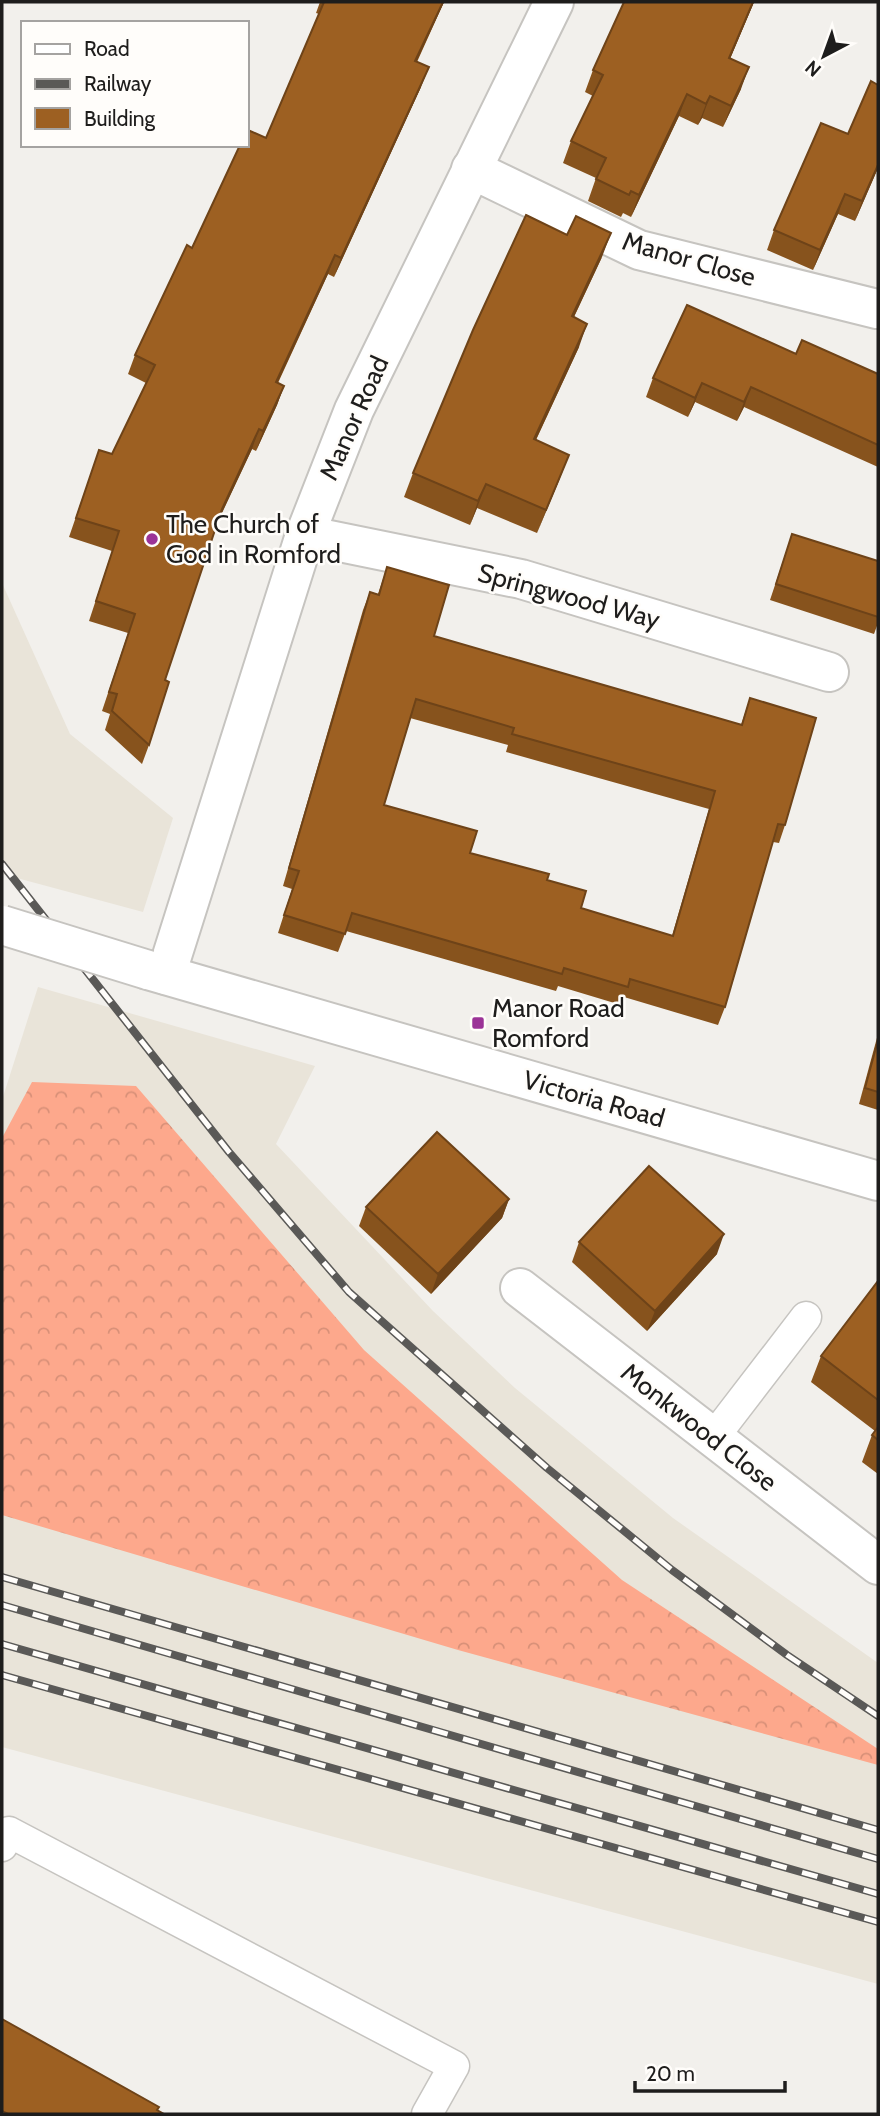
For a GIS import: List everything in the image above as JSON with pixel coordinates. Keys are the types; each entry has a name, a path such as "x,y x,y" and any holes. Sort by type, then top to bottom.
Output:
{"street":[{"name":"Manor Road","path":"157,973 304,536 354,410 554,2"},
{"name":"Manor Close","path":"471,169 639,250 877,309"},
{"name":"Springwood Way","path":"304,536 521,579 829,672"},
{"name":"Victoria Road","path":"2,925 157,973 878,1181"},
{"name":"Monkwood Close","path":"520,1288 878,1565"}],"lane":[{"path":"713,1438 806,1317"},
{"path":"4,1835 454,2066 427,2114"}],"shaded area":[{"path":"2,583 70,734 173,818 143,912 2,874"},
{"path":"38,987 315,1066 276,1144 433,1311 515,1388 673,1518 878,1663 878,1984 2,1747 2,1100"}],"green space":[{"path":"32,1082 136,1086 364,1350 622,1580 878,1749 878,1765 458,1650 2,1515 2,1138"}],"building":[{"path":"324,2 443,2 415,61 429,67 341,258 335,255 276,382 284,386 263,431 259,429 222,509 165,680 169,682 149,745 112,711 117,694 109,692 135,614 96,601 119,531 76,518 99,450 112,454 155,365 135,355 187,245 192,248 239,147 248,147 248,130 266,138"},
{"path":"624,2 753,2 729,58 749,67 731,106 710,96 706,104 687,94 639,195 631,191 629,195 596,179 606,158 571,141 603,75 593,70"},
{"path":"871,81 878,85 878,165 862,201 845,194 820,250 774,230 821,123 848,134"},
{"path":"526,215 567,235 576,216 611,233 572,316 587,324 534,439 569,455 546,510 486,484 478,501 413,473 473,330"},
{"path":"687,305 796,354 802,340 878,374 878,445 751,387 744,402 702,383 695,398 653,378"},
{"path":"792,534 878,561 878,617 776,584"},
{"path":"387,567 449,585 434,636 742,725 750,698 816,718 785,825 778,824 725,1007 630,979 628,987 564,968 562,974 352,913 345,934 284,915 299,871 289,868 370,592 379,595","holes":["416,699 514,728 512,734 715,791 673,936 581,908 586,891 547,880 549,874 470,853 477,831 384,805"]},
{"path":"878,1040 878,1092 865,1088"},
{"path":"437,1132 509,1199 438,1274 366,1207"},
{"path":"649,1166 724,1234 655,1311 579,1242"},
{"path":"878,1281 878,1400 821,1356"},
{"path":"878,1427 878,1440 872,1435"},
{"path":"2,2019 159,2107 157,2110 164,2114 8,2114 2,2111"}],"railway":[{"path":"2,864 229,1152 349,1292 547,1468 672,1570 787,1655 878,1716"},
{"path":"2,1577 878,1830"},
{"path":"2,1605 878,1859"},
{"path":"2,1644 878,1894"},
{"path":"2,1675 878,1922"}],"place":[{"name":"The Church of God in Romford","path":"152,539"},
{"name":"Manor Road Romford","path":"478,1023"}]}
